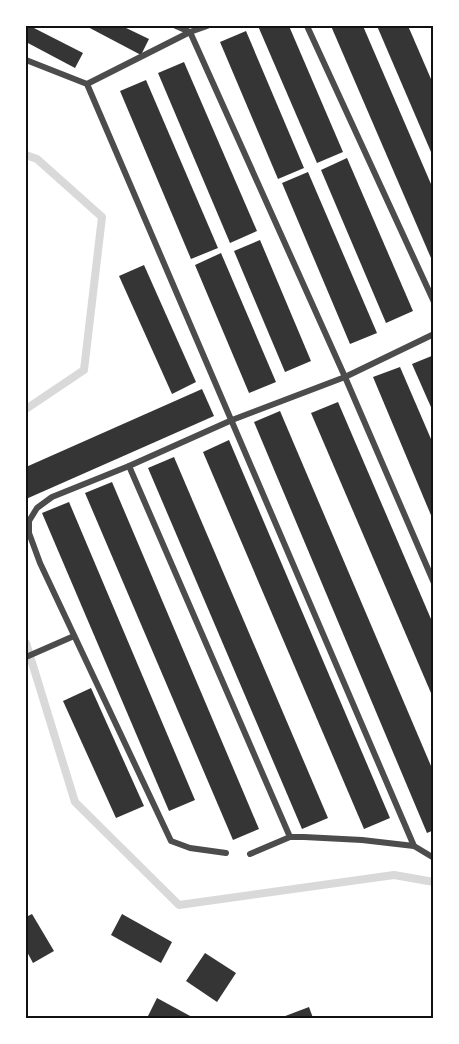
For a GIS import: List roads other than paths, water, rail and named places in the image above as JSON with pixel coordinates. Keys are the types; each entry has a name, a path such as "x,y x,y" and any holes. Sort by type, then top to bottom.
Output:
{"street":[{"path":"176,26 190,32 345,377 434,583"},
{"path":"87,84 190,32 207,26"},
{"path":"307,26 434,302"},
{"path":"26,60 87,84 414,846"},
{"path":"226,853 190,848 171,841 33,546 29,533 29,521 37,508 52,496 129,466 232,420 345,377 434,334"},
{"path":"129,466 290,837"},
{"path":"26,657 74,636"},
{"path":"250,854 290,837 362,840 414,846 434,858"}],"waterway":[{"path":"26,155 37,159 102,217 84,370 26,409"},
{"path":"26,643 75,802 179,905 394,875 434,882"}]}
